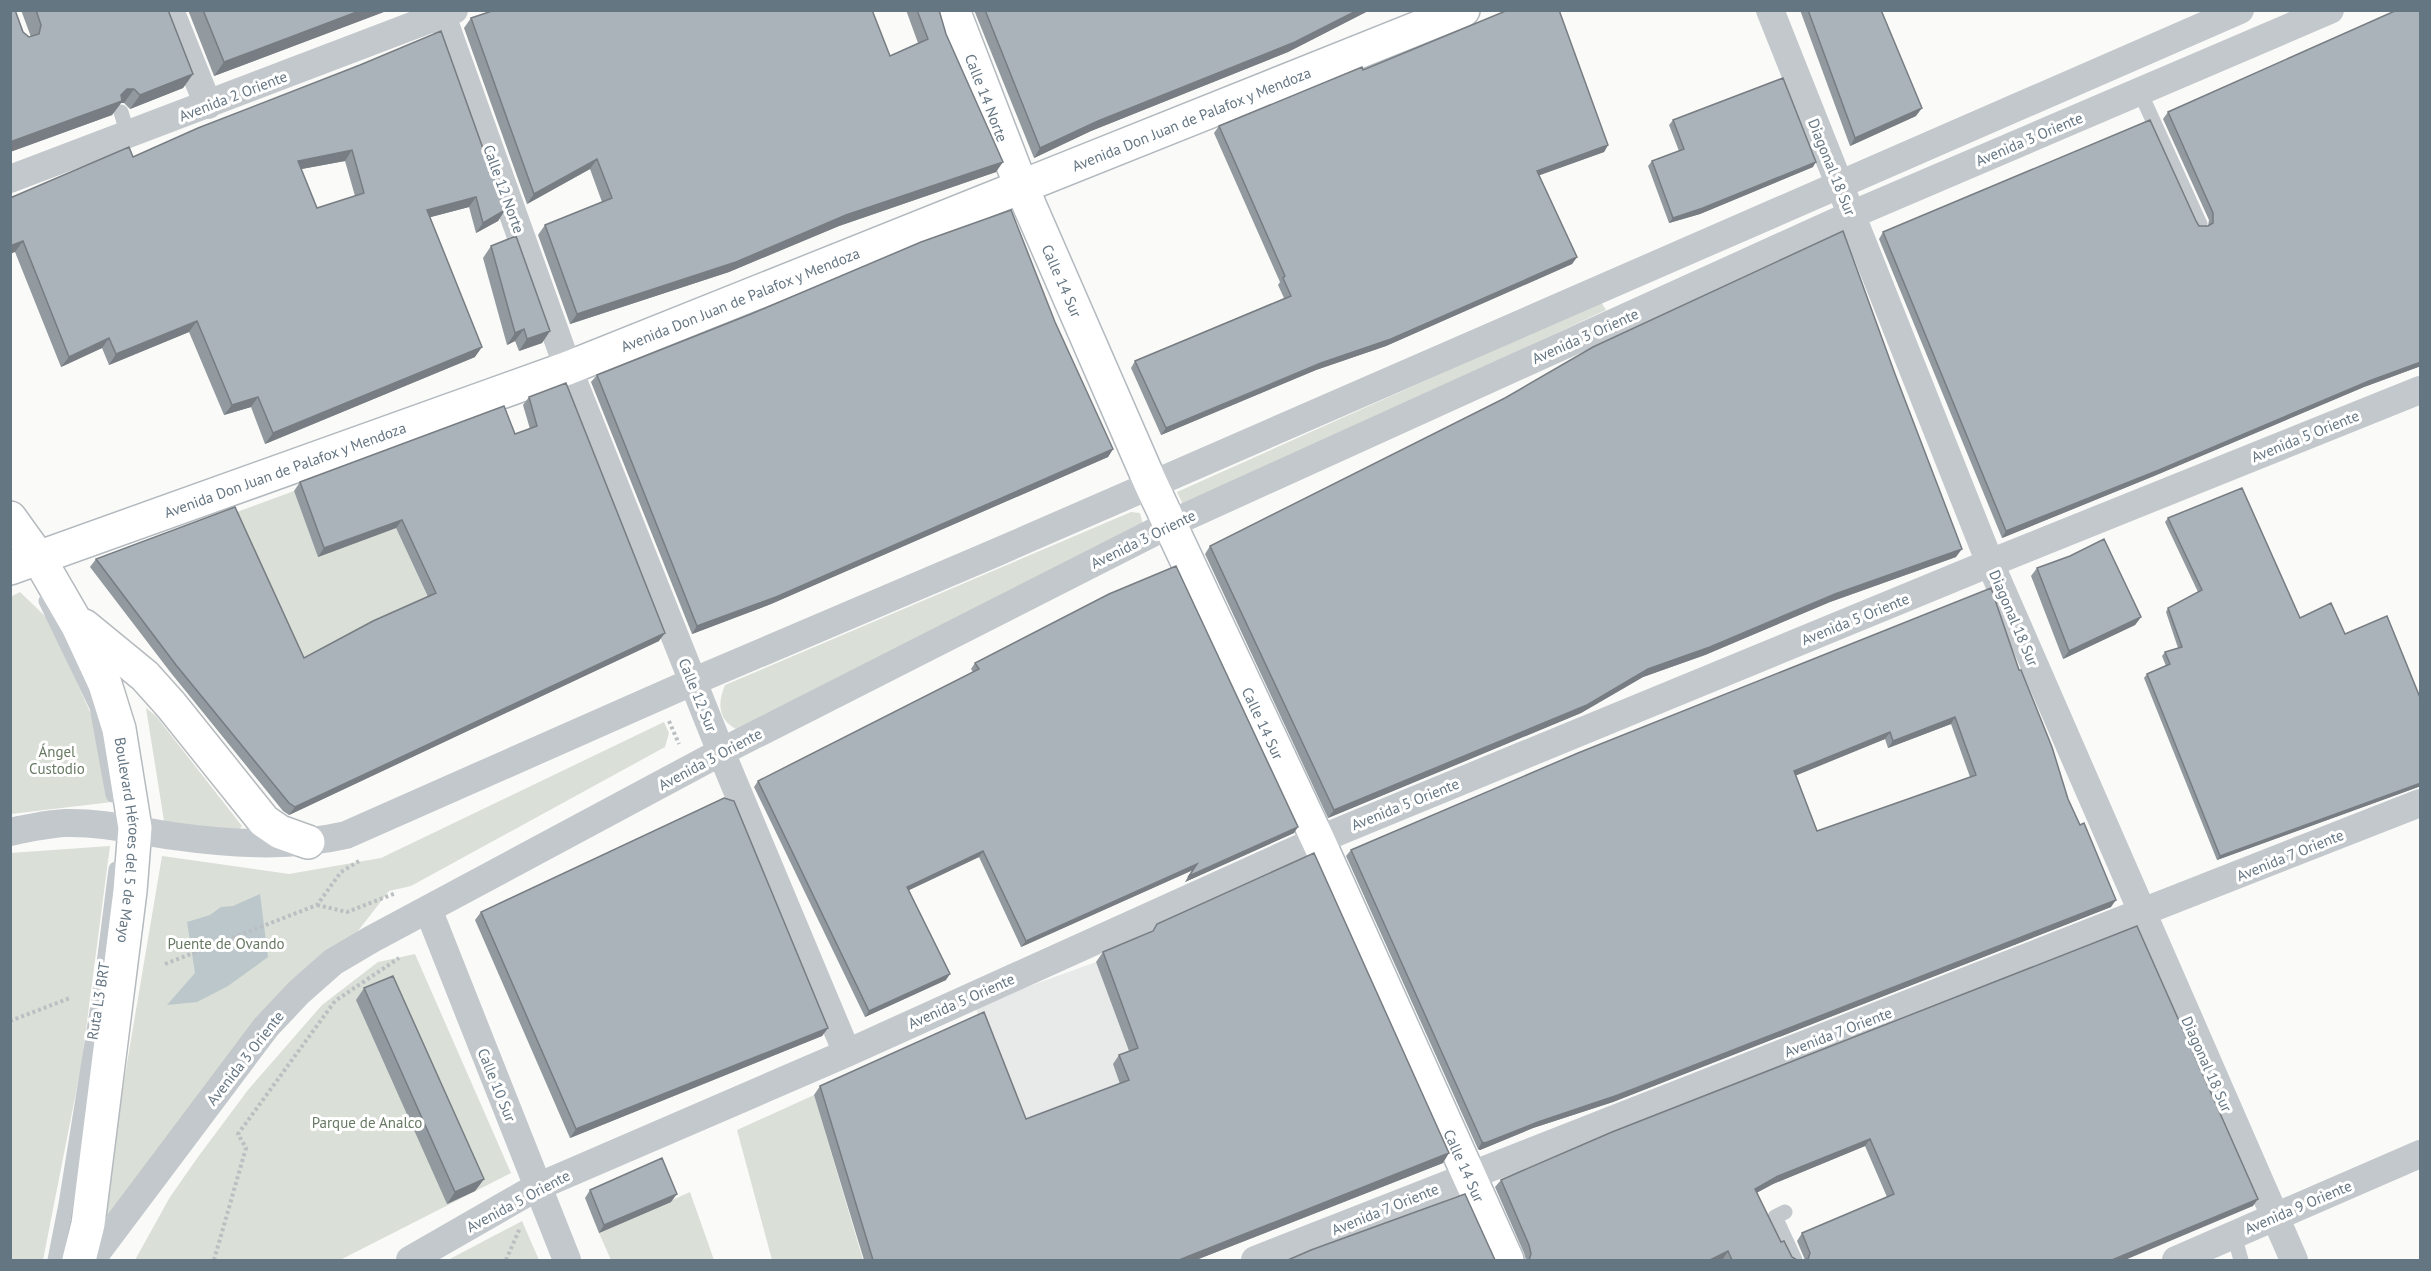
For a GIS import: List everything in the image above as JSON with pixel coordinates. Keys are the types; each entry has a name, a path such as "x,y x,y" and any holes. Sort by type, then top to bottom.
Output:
{"main road":[{"name":"Calle 14 Norte","path":"953,10 1021,186"},
{"name":"Avenida Don Juan de Palafox y Mendoza","path":"24,565 568,368 1463,10"},
{"name":"Calle 14 Sur","path":"1021,186 1151,484 1318,840 1507,1260"},
{"name":"Boulevard Héroes del 5 de Mayo","path":"10,518 24,565 72,615 89,647 113,705 124,752 122,835 130,891 88,1224 79,1260"},
{"path":"72,615 145,676 264,821 287,836 308,842"}],"street":[{"path":"170,10 208,105"},
{"name":"Diagonal 18 Sur","path":"1770,10 1990,563 2294,1260"},
{"path":"10,832 65,823 122,835 196,839 308,842 346,835 692,682 995,553 2240,10"},
{"name":"Avenida 3 Oriente","path":"91,1260 266,1027 299,992 333,962 721,752 1170,524 1851,215 2330,10"},
{"name":"Avenida 2 Oriente","path":"10,179 124,124 208,105 446,12"},
{"name":"Calle 12 Norte","path":"446,12 568,368"},
{"path":"2200,28 2212,61"},
{"name":"Calle 12 Sur","path":"568,368 692,682 847,1053"},
{"name":"Avenida 5 Oriente","path":"410,1260 537,1187 847,1053 1318,840 1990,563 2421,390"},
{"name":"Avenida 7 Oriente","path":"1255,1260 2421,803"},
{"name":"Calle 10 Sur","path":"428,909 567,1260"},
{"name":"Avenida 9 Oriente","path":"2176,1260 2237,1248 2275,1218 2421,1154"}],"lane":[{"path":"2140,92 2200,224"},
{"name":"Ruta L3 BRT","path":"24,565 42,593 97,707 122,835 101,987 55,1260"},
{"path":"1785,1212 1775,1217 1795,1260"}],"path":[{"path":"667,716 680,746"},
{"path":"165,964 317,905 341,872 366,857"},
{"path":"317,905 346,912 400,891"},
{"path":"214,1260 246,1148 238,1134 335,1002 402,956"},
{"path":"10,1021 70,998"}],"shaded area":[{"path":"260,894 268,957 228,986 197,1002 167,1005 195,973 187,922 210,915 221,907 233,906"},
{"path":"1096,962 1131,1057 1135,1125 1019,1128 975,1006"}],"green space":[{"path":"1601,302 1606,310 1184,507 1177,492"},
{"path":"294,491 318,556 396,528 430,602 261,685 229,515"},
{"path":"1131,512 1140,513 1143,525 745,733 725,721 721,702 725,685"},
{"name":"Ángel Custodio","path":"20,592 49,620 99,732 112,802 11,814 10,597"},
{"path":"146,708 156,716 242,826 237,832 165,827"},
{"name":"Puente de Ovando","path":"664,722 669,733 665,747 411,886 389,891 351,940 97,1241 162,856 289,874 381,858"},
{"path":"110,846 81,1067 43,1260 11,1260 10,853"},
{"name":"Parque de Analco","path":"415,954 511,1173 340,1260 135,1260 170,1197 198,1157 248,1090 322,1005 378,962"},
{"path":"814,1095 863,1260 772,1260 737,1130"},
{"path":"690,1192 714,1260 611,1260 599,1233"},
{"path":"522,1221 539,1260 448,1260"}],"building":[{"path":"10,10 15,10 23,32 29,37 39,34 41,25 36,10 168,10 193,74 140,95 134,89 127,89 121,95 122,101 10,142"},
{"path":"203,10 362,10 224,62"},
{"path":"495,10 872,10 890,56 928,39 917,10 939,10 946,34 1003,162 846,215 736,262 577,314 545,225 612,198 597,159 534,194 471,18"},
{"path":"985,10 1358,10 1295,42 1098,121 1040,148"},
{"path":"1508,10 1559,10 1608,145 1537,171 1577,257 1391,339 1321,363 1166,428 1135,361 1291,296 1283,278 1285,276 1219,126"},
{"path":"1808,10 1881,10 1922,108 1855,138"},
{"path":"2397,10 2421,10 2421,362 2369,381 2159,470 2006,531 1883,232 2150,120 2196,221 2199,226 2208,226 2213,223 2213,213 2168,112"},
{"path":"441,31 505,210 483,223 476,197 427,210 482,347 273,433 258,397 232,405 197,321 116,354 109,338 69,357 23,241 10,246 10,198 129,147 133,157 198,128","holes":["352,150 364,193 317,208 298,161"]},
{"path":"1783,78 1816,162 1673,218 1652,161 1684,149 1673,120"},
{"path":"1011,210 1055,322 1113,449 776,597 697,626 597,375 751,314 921,242"},
{"path":"1843,231 1962,549 1835,594 1710,647 1648,669 1587,705 1334,810 1210,546 1505,398 1593,347"},
{"path":"516,236 550,331 527,339 524,329 515,333 491,246"},
{"path":"566,383 665,633 295,807 289,803 176,665 96,559 235,507 304,658 373,621 436,593 402,520 324,548 300,482 504,406 515,434 537,426 529,397"},
{"path":"2242,488 2300,618 2331,603 2345,634 2387,616 2421,700 2421,783 2220,856 2147,674 2170,664 2165,652 2182,647 2168,608 2202,590 2168,518"},
{"path":"2104,539 2141,617 2069,651 2037,568 2070,556"},
{"path":"1176,566 1298,827 1189,876 1197,864 1026,941 983,851 907,887 950,974 869,1011 758,781 979,669 975,663 1109,594"},
{"path":"1991,588 2019,670 2021,670 2052,747 2068,799 2080,825 2084,823 2116,900 1618,1095 1485,1143 1482,1142 1351,850 1578,753","holes":["1955,717 1976,775 1817,831 1794,771 1890,732 1893,741"]},
{"path":"724,798 734,801 828,1028 576,1129 481,912"},
{"path":"1314,853 1449,1153 1179,1260 873,1260 820,1086 984,1012 1026,1119 1129,1080 1119,1055 1138,1048 1103,952 1153,931 1157,924"},
{"path":"2137,926 2258,1199 2112,1260 1804,1260 1808,1259 1810,1253 1802,1233 1894,1194 1870,1139 1778,1176 1755,1189 1781,1242 1784,1241 1792,1257 1797,1260 1732,1260 1728,1251 1710,1260 1529,1260 1531,1254 1529,1245 1501,1180 1612,1132"},
{"path":"393,976 484,1179 455,1192 364,988"},
{"path":"662,1158 677,1194 604,1225 590,1190"},
{"path":"1465,1194 1495,1260 1288,1260 1311,1250"}]}
